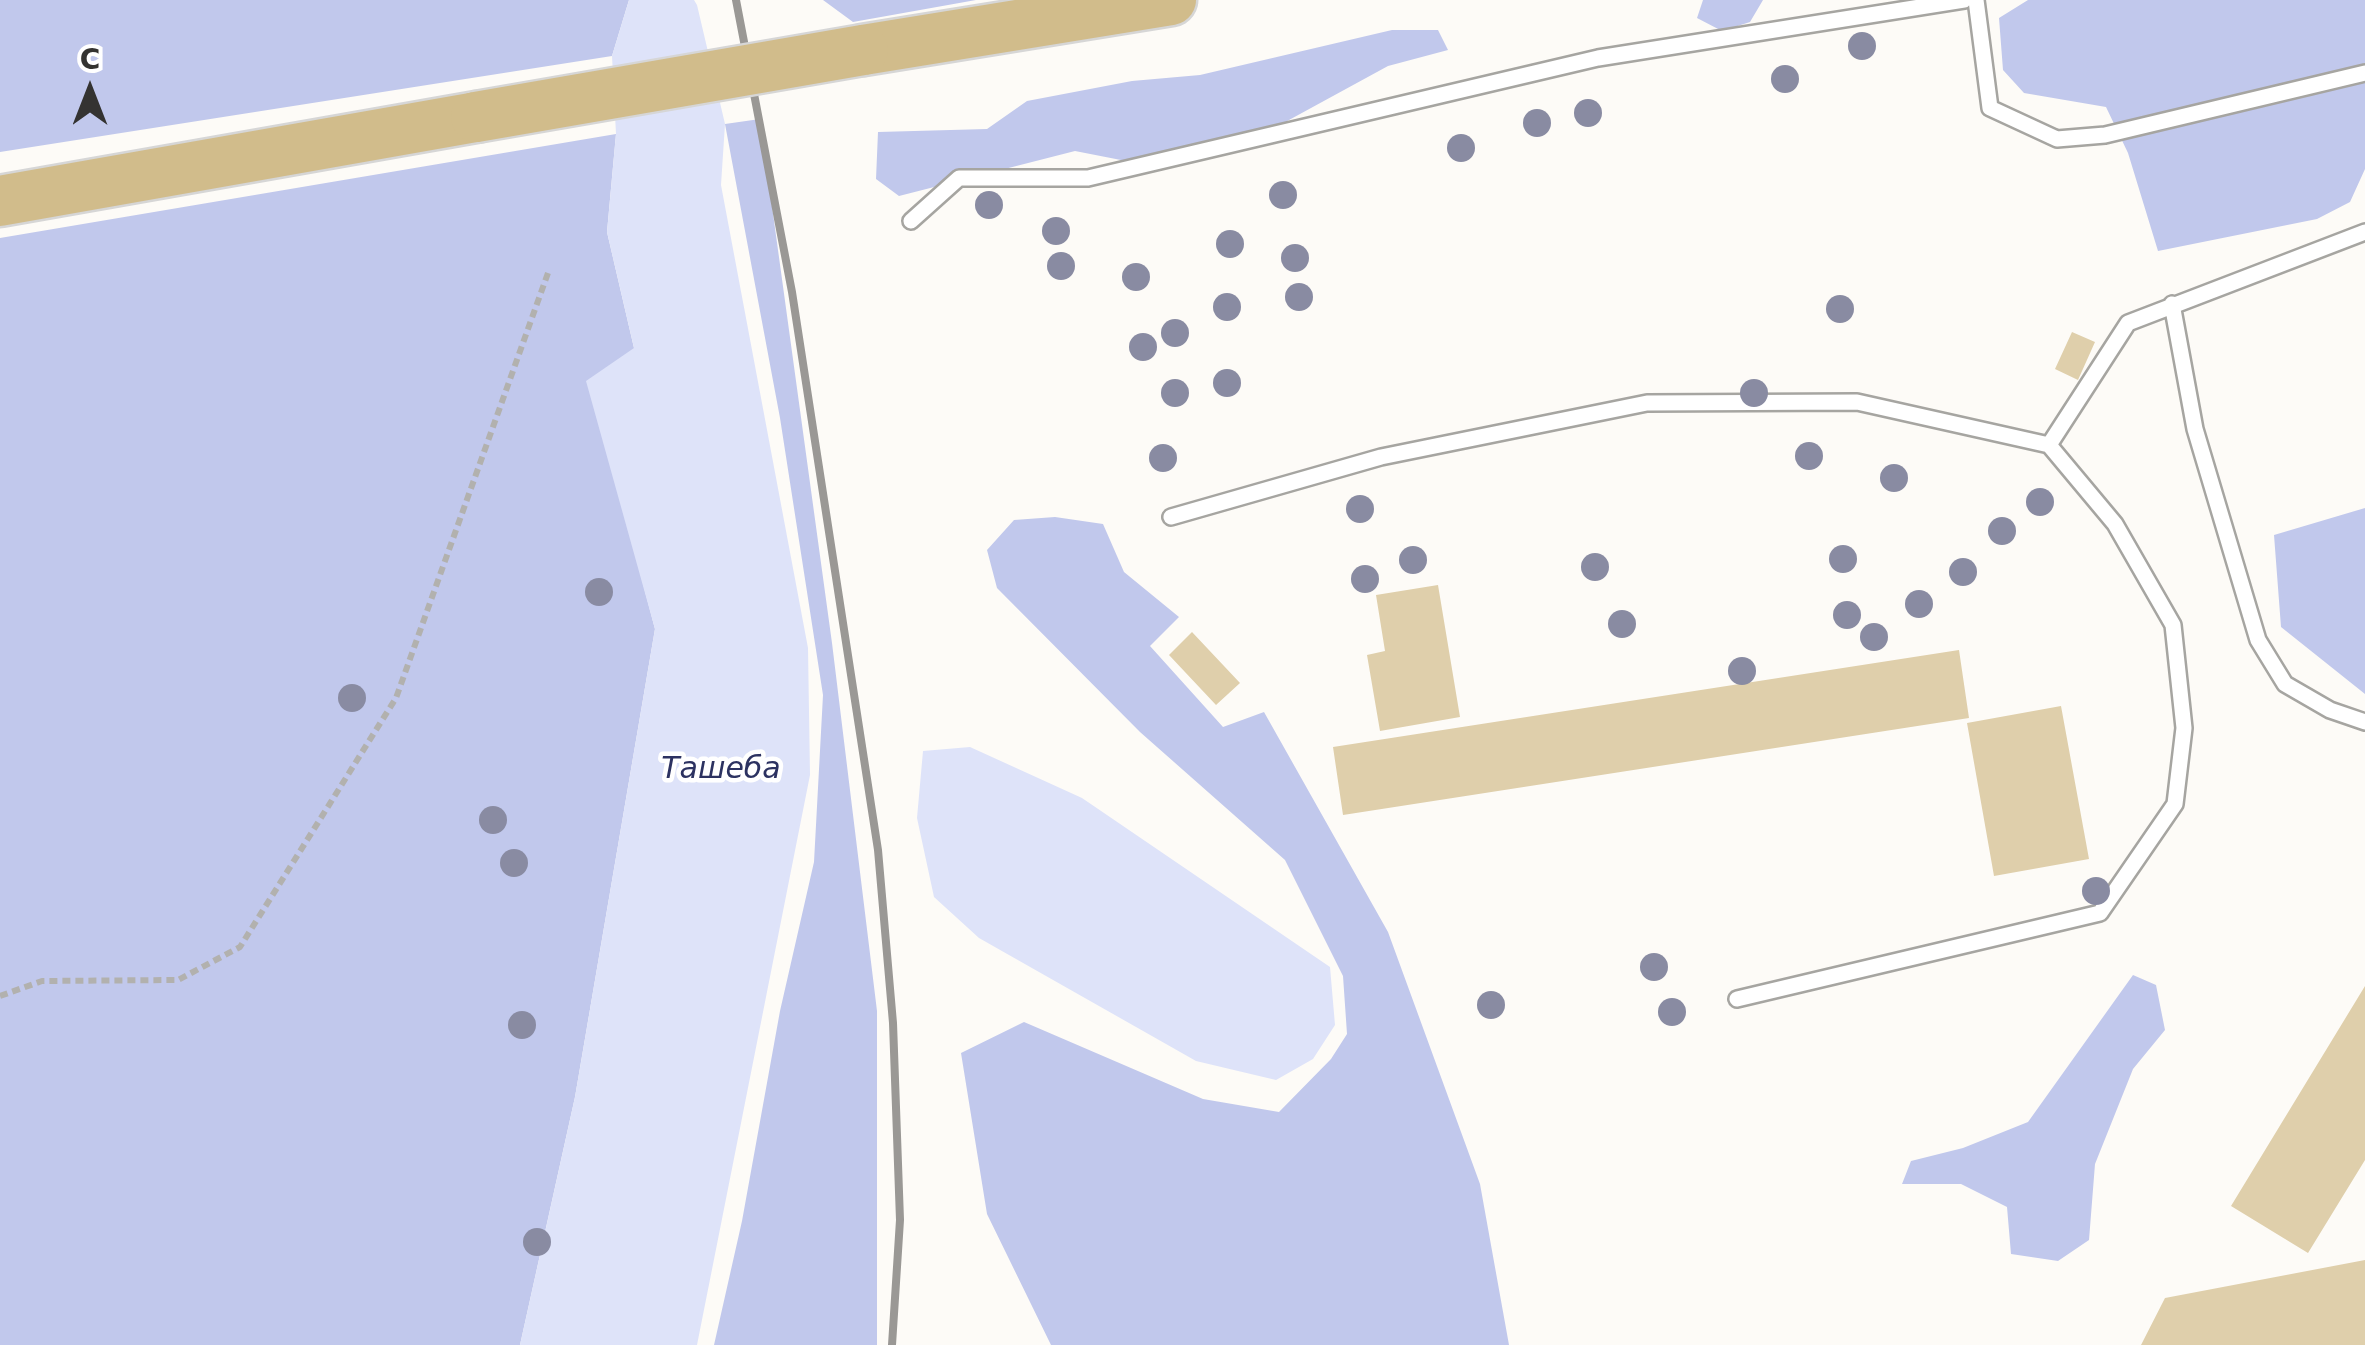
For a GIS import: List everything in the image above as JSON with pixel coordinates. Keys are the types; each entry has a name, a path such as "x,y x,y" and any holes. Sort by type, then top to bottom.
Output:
{"main road":[{"path":"0,201 1171,0"}],"lane":[{"path":"911,221 960,178 1088,178 1598,58 1964,0"},
{"path":"1976,0 1990,108 2057,139 2105,136 2365,73"},
{"path":"2049,445 2128,323 2365,232"},
{"path":"2172,304 2195,429 2258,640 2285,684 2330,710 2365,722"},
{"path":"1171,517 1381,457 1646,403 1856,402 2049,445 2116,524 2172,626 2184,728 2175,804 2100,913 1738,999"}],"path":[{"path":"0,996 42,982 178,980 240,948 396,698 548,273"}],"shaded area":[{"path":"0,0 629,0 612,56 0,152"},
{"path":"823,0 976,0 853,22"},
{"path":"1703,0 1763,0 1750,22 1722,31 1697,18"},
{"path":"2028,0 2365,0 2365,169 2350,202 2317,219 2158,251 2128,153 2106,107 2024,93 2003,70 1999,18"},
{"path":"1392,30 1438,30 1448,50 1388,66 1278,126 1126,161 1075,151 899,196 876,179 878,132 987,129 1027,101 1132,81 1200,75"},
{"path":"760,119 832,643 877,1011 877,1345 714,1345 742,1221 780,1011 814,862 823,695 780,418 725,124"},
{"path":"616,134 607,232 634,348 628,527 655,629 575,1097 520,1345 0,1345 0,238"},
{"path":"2365,508 2365,694 2281,627 2274,535"},
{"path":"1055,517 1103,524 1124,572 1179,617 1150,646 1223,727 1264,712 1388,932 1480,1184 1509,1345 1051,1345 987,1214 961,1053 1024,1022 1203,1099 1279,1112 1331,1059 1347,1034 1343,976 1285,860 1140,732 997,588 987,550 1014,520"},
{"path":"2133,975 2156,985 2165,1030 2133,1069 2095,1164 2089,1240 2058,1261 2011,1254 2007,1207 1961,1184 1902,1184 1911,1161 1963,1148 2028,1122"}],"water":[{"name":"Ташеба","path":"629,0 694,0 725,124 721,185 808,648 810,775 697,1345 520,1345 575,1097 655,629 586,381 634,348 607,232 616,134 612,56"},
{"path":"970,747 1082,798 1330,967 1335,1025 1313,1059 1276,1080 1196,1061 979,938 934,897 917,818 923,751"}],"building":[{"path":"2072,332 2095,342 2078,380 2055,369"},
{"path":"1438,585 1460,717 1380,731 1367,655 1385,651 1376,595"},
{"path":"1192,632 1240,683 1216,705 1169,655"},
{"path":"1959,650 1969,718 1343,815 1333,747"},
{"path":"2061,706 2089,859 1994,876 1967,723"},
{"path":"2365,986 2365,1160 2308,1253 2231,1206"},
{"path":"2365,1260 2365,1345 2141,1345 2165,1298"}],"railway":[{"path":"736,0 792,292 878,850 893,1023 900,1220 892,1345"}]}
